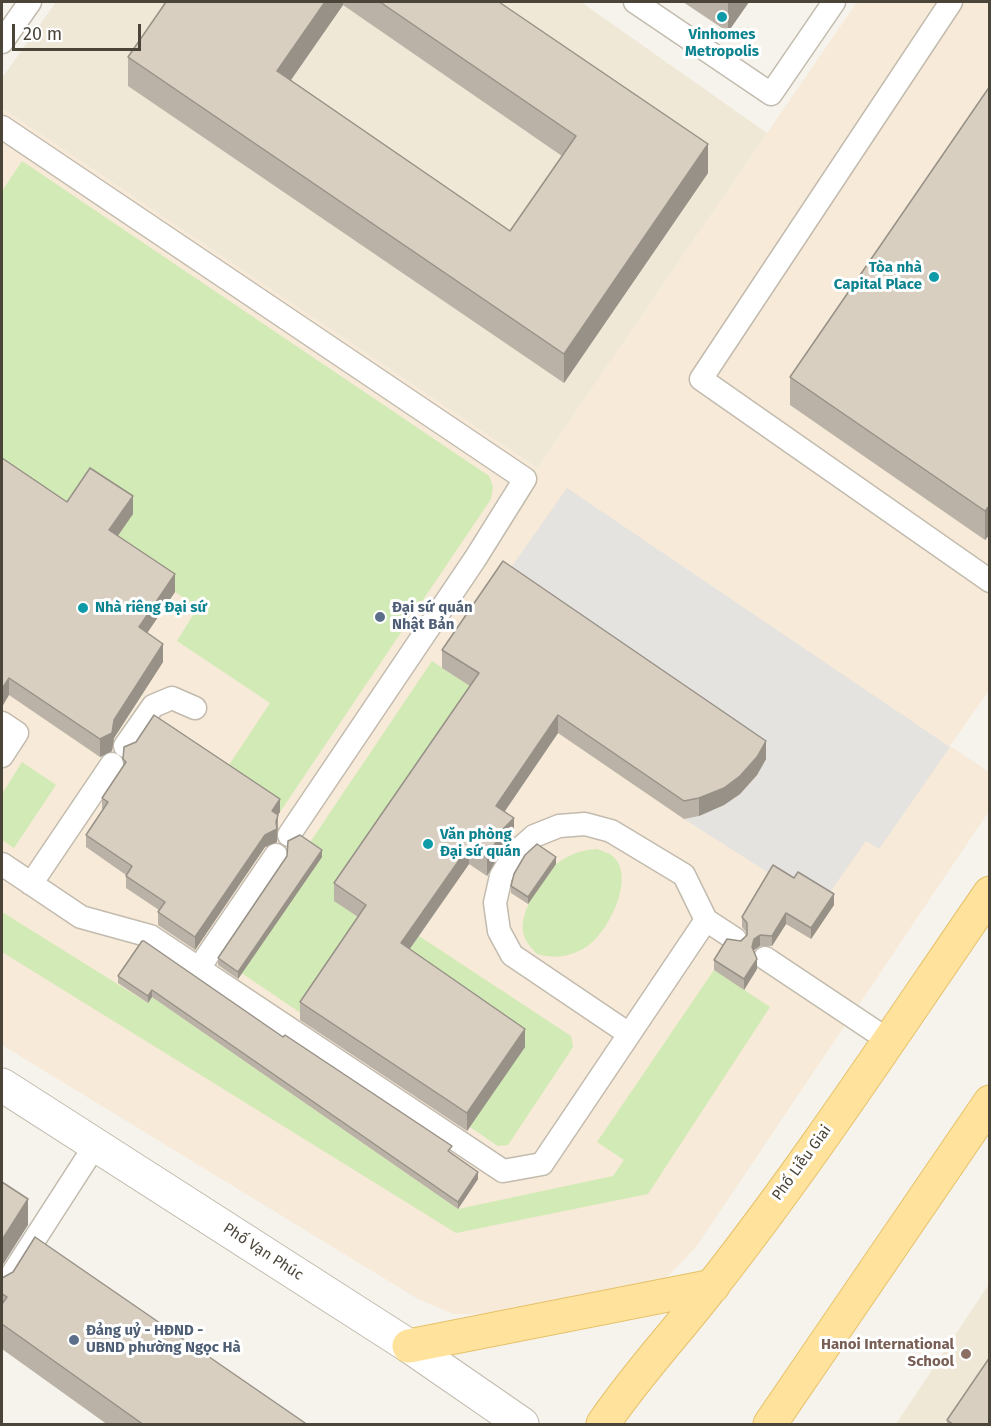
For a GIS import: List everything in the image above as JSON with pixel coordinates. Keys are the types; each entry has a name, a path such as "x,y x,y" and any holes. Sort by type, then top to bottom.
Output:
{"main road":[{"name":"Phố Liễu Giai","path":"603,1425 621,1396 713,1286 990,893"},
{"path":"770,1425 988,1110"},
{"path":"410,1346 713,1286"}],"street":[{"name":"Phố Vạn Phúc","path":"2,1085 410,1346 522,1425"}],"lane":[{"path":"2,42 30,2"},
{"path":"634,2 771,93 828,10"},
{"path":"951,2 700,379 990,581"},
{"path":"5,137 525,479 475,559 289,835"},
{"path":"31,884 153,706 172,698 195,708"},
{"path":"2,723 17,733 2,756"},
{"path":"630,1034 512,955 499,931 495,903 501,876 515,853 534,836 559,826 585,824 611,831 684,875 706,920 735,939"},
{"path":"199,968 276,855"},
{"path":"2,864 81,917 150,936 502,1171 542,1164 706,920"},
{"path":"765,958 888,1040"},
{"path":"2,1290 96,1144"}],"shaded area":[{"path":"56,2 581,2 767,133 537,468 2,108 2,78"},
{"name":"Đại sứ quán Nhật Bản","path":"857,2 989,2 989,690 950,746 989,772 989,811 696,1247 669,1275 638,1291 496,1314 453,1314 418,1299 2,1045 2,108 537,468"},
{"path":"567,488 950,747 879,849 866,841 825,899 794,889 684,819 699,816 724,805 740,794 757,775 766,759 503,579"},
{"name":"Hanoi International School","path":"989,1284 989,1424 896,1424"}],"green space":[{"path":"22,161 489,476 493,487 491,499 280,812 223,774 270,703 177,641 198,607 109,548 132,514 67,520 2,476 2,191"},
{"path":"432,661 451,674 501,693 335,901 366,923 401,961 419,936 571,1036 573,1047 508,1145 498,1146 234,968 284,881"},
{"path":"22,762 56,785 14,848 2,840 2,794"},
{"path":"597,849 610,854 618,863 622,875 621,888 611,917 595,940 580,950 562,956 537,954 526,941 523,931 525,914 533,894 545,876 562,860 576,853"},
{"path":"2,912 148,1003 152,997 458,1209 613,1176 624,1160 597,1142 714,970 770,1007 648,1194 456,1233 2,952"}],"building":[{"path":"166,2 325,2 277,71 510,231 576,136 380,2 499,2 708,144 564,354 128,57"},
{"name":"Tòa nhà Capital Place","path":"990,86 990,505 985,511 790,377"},
{"name":"Nhà riêng Đại sứ","path":"2,458 67,502 90,468 133,496 109,530 175,574 139,627 163,644 114,720 112,733 100,739 9,678 2,689"},
{"name":"Văn phòng Đại sứ quán","path":"503,561 766,741 757,757 740,776 724,788 684,801 558,715 496,806 514,818 504,828 487,858 469,846 401,943 525,1029 467,1113 300,1002 366,905 334,883 479,673 442,650"},
{"path":"154,715 280,799 272,811 278,815 277,829 265,835 195,937 158,912 165,902 126,876 132,866 86,835 108,802 102,798 126,762 123,759 124,747 136,742"},
{"path":"300,835 322,850 238,972 218,958 287,856 288,841"},
{"path":"537,844 556,857 528,897 511,886 514,874 525,855"},
{"path":"773,865 794,878 798,872 834,894 811,928 786,913 772,936 760,935 754,939 752,947 757,959 744,979 714,960 727,939 741,941 747,935 747,923 742,917"},
{"path":"142,941 283,1037 285,1035 452,1146 448,1151 478,1172 458,1202 152,990 148,996 118,976"},
{"path":"2,1182 28,1199 2,1240"},
{"name":"Đảng uỷ - HĐND - UBND phường Ngọc Hà","path":"35,1237 308,1425 144,1425 2,1324 2,1304 7,1297 2,1294 2,1278 13,1272"},
{"path":"990,1357 990,1425 954,1425 947,1420"}],"place":[{"name":"Vinhomes Metropolis","path":"722,17"},
{"name":"Tòa nhà Capital Place","path":"934,277"},
{"name":"Nhà riêng Đại sứ","path":"83,608"},
{"name":"Đại sứ quán Nhật Bản","path":"380,617"},
{"name":"Văn phòng Đại sứ quán","path":"428,844"},
{"name":"Đảng uỷ - HĐND - UBND phường Ngọc Hà","path":"74,1340"},
{"name":"Hanoi International School","path":"966,1354"}]}
